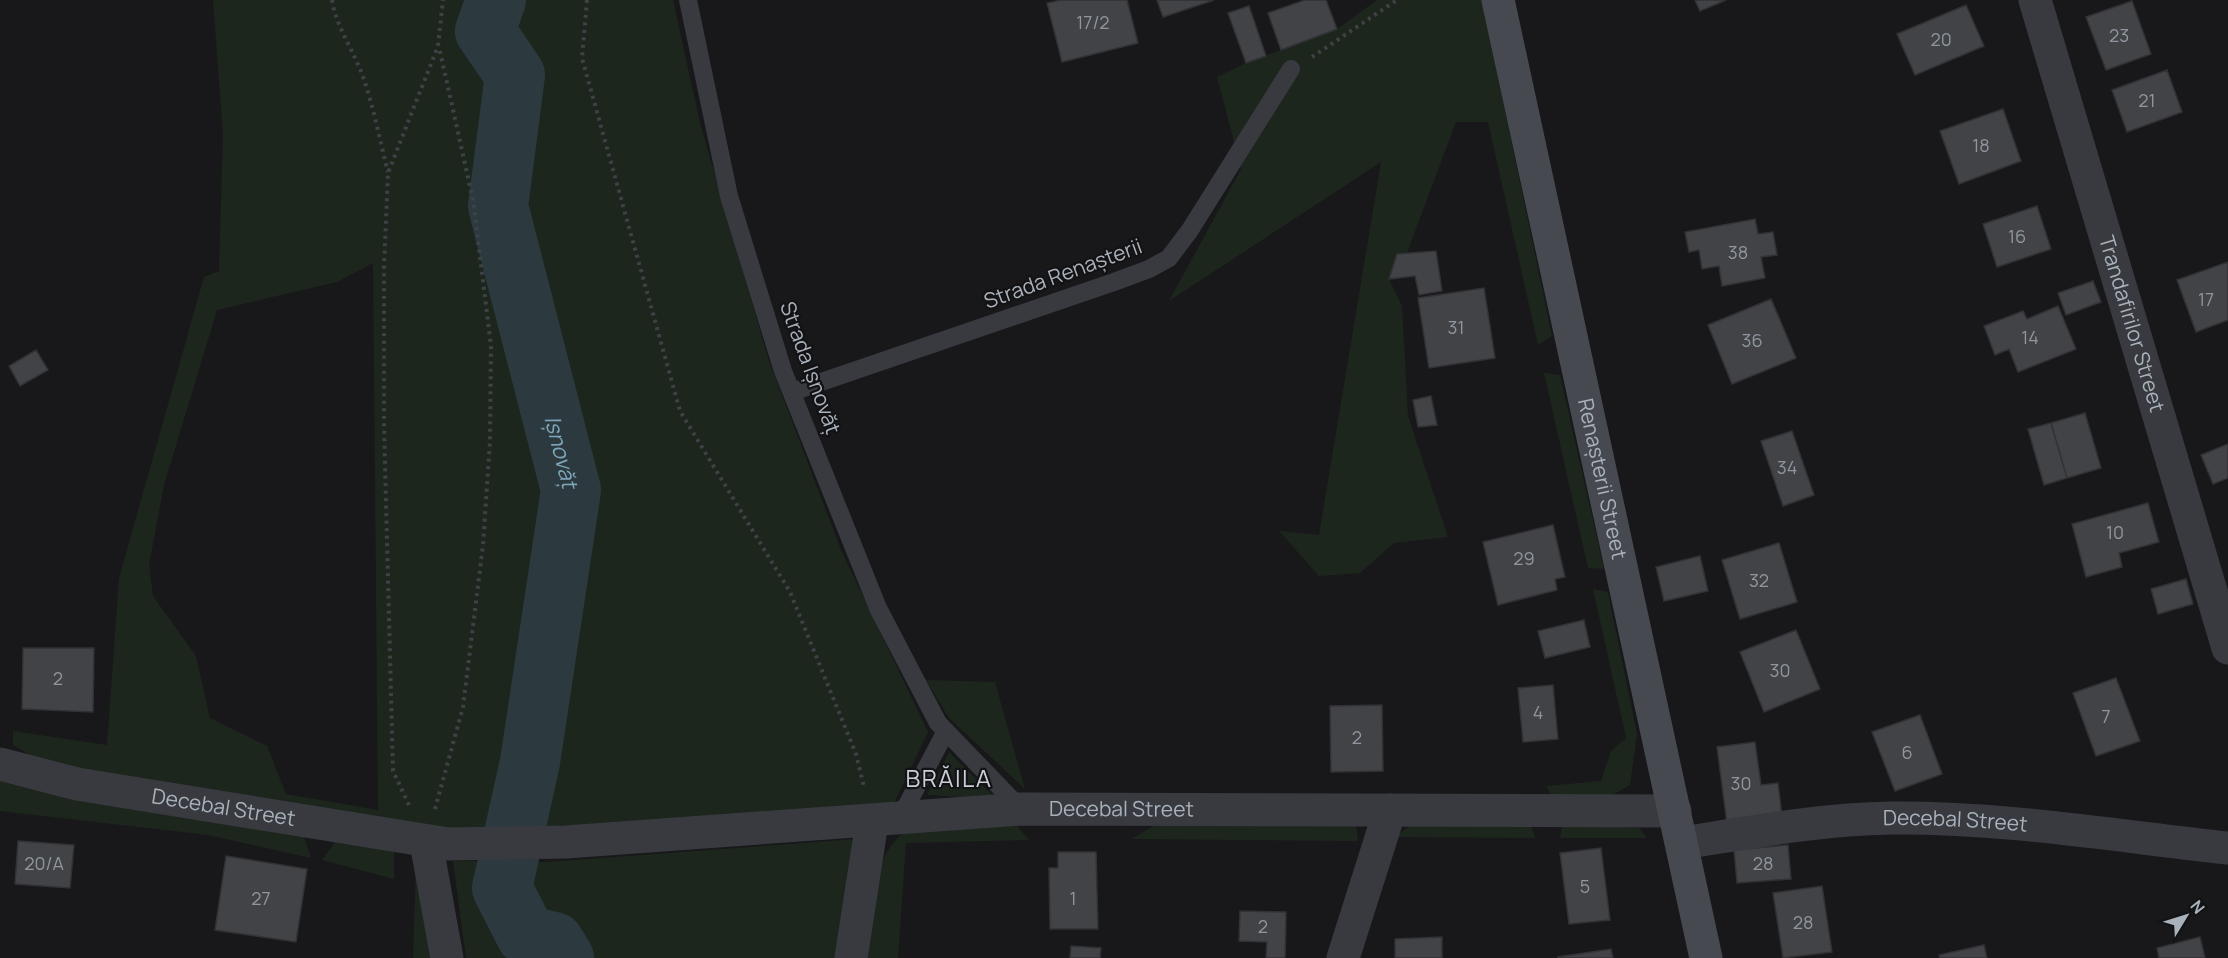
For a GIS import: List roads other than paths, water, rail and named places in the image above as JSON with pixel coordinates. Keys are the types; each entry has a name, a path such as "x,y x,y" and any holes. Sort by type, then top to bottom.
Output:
{"main road":[{"name":"Renașterii Street","path":"1498,0 1683,843 1706,958"}],"street":[{"name":"Trandafirilor Street","path":"2035,0 2228,648"},
{"name":"Decebal Street","path":"0,764 77,784 313,820 437,843 566,842 886,821 1021,809 1675,811"},
{"path":"1343,958 1390,810"},
{"name":"Decebal Street","path":"1683,843 1806,824 1891,818 1990,821 2228,848"},
{"path":"851,958 886,821"},
{"path":"437,843 447,958"}],"lane":[{"name":"Strada Ișnovăț","path":"688,0 729,196 792,392 878,608 938,723 1021,809"},
{"name":"Strada Renașterii","path":"792,392 1114,282 1149,269 1169,258 1190,230 1290,69"},
{"path":"886,821 946,731"}],"waterway":[{"name":"Ișnovăț","path":"496,0 485,31 515,75 498,206 571,490 530,762 502,888 526,935 554,942 564,958"}],"district":[{"name":"BRĂILA","path":"949,779"}]}
